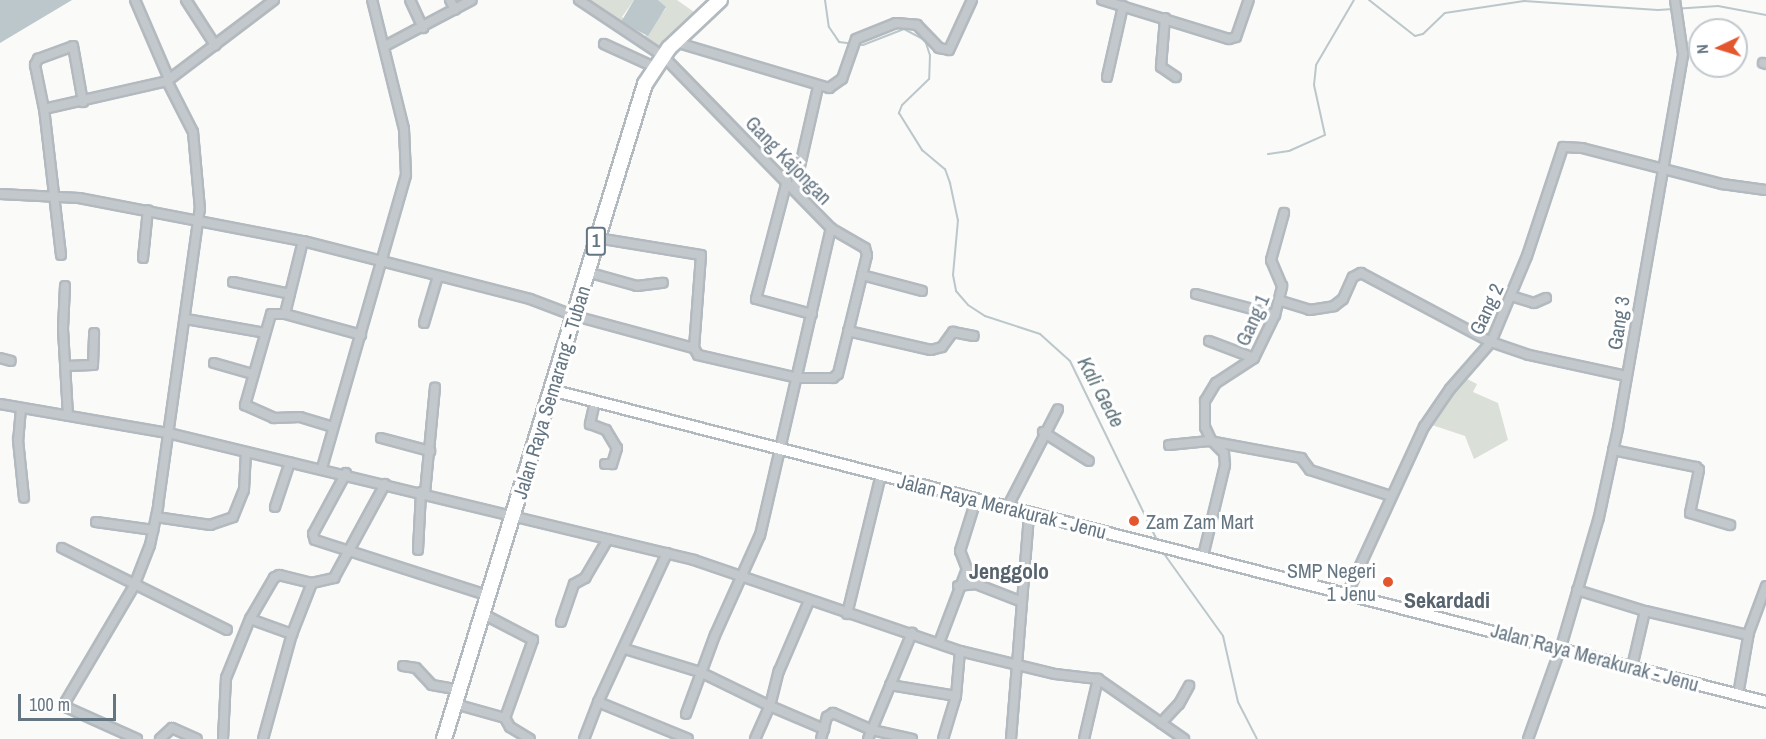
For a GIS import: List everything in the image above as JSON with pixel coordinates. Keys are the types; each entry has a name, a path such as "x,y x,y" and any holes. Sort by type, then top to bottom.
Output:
{"highway":[{"name":"Jalan Raya Semarang - Tuban","path":"444,739 645,84 675,42 720,0"}],"main road":[{"name":"Jalan Raya Merakurak - Jenu","path":"551,390 1147,544 1348,592 1766,702"}],"street":[{"path":"135,0 168,80 193,132 199,185 197,219 186,319 178,352 153,530 134,586 102,634 66,705 136,739"},
{"path":"186,0 214,45"},
{"path":"44,109 83,102 168,80 274,0"},
{"path":"322,468 332,427 404,187 406,164 404,129 372,0"},
{"path":"410,0 423,28"},
{"path":"450,0 454,10"},
{"path":"384,46 423,28 472,0"},
{"path":"579,0 659,62"},
{"path":"675,42 818,87 839,83 855,50 856,40 908,22 926,31 942,50 949,51 972,0"},
{"path":"1102,0 1233,39 1249,0"},
{"name":"Gang 3","path":"1528,739 1561,647 1613,450 1683,54 1675,2"},
{"path":"1107,77 1123,6"},
{"path":"1165,18 1161,67 1176,77"},
{"path":"604,44 659,62"},
{"path":"61,255 44,109 35,63 70,46 83,102"},
{"name":"Gang Kajongan","path":"659,62 795,188 831,228 782,450 760,535 700,672 687,714"},
{"path":"795,188 818,87"},
{"name":"Gang 2","path":"1348,592 1391,496 1437,406 1491,342 1511,296 1563,147 1582,148 1661,170"},
{"path":"1661,170 1766,190"},
{"path":"787,181 756,299 812,314"},
{"path":"0,194 55,196 148,210 303,241 530,299 575,316 694,348"},
{"path":"142,258 148,210"},
{"name":"Gang 1","path":"1203,556 1225,465 1224,453 1215,444 1205,427 1205,401 1216,383 1254,358 1281,301 1282,282 1271,260 1284,213"},
{"path":"597,238 701,255 694,348 698,355 798,378 837,376 867,255 865,248 831,228"},
{"path":"285,314 303,241"},
{"path":"587,272 637,285 663,283"},
{"path":"1281,301 1310,310 1335,306 1343,299 1353,277 1361,273 1491,342 1529,355 1626,376"},
{"path":"862,275 922,291"},
{"path":"424,322 438,276"},
{"path":"233,282 290,294"},
{"path":"65,286 68,417"},
{"path":"1196,294 1275,315"},
{"path":"1511,296 1534,303 1546,298"},
{"path":"332,427 303,417 274,418 248,409 245,405 252,374 273,312 361,335"},
{"path":"186,319 265,333"},
{"path":"848,331 931,350 942,348 952,332 974,336"},
{"path":"66,366 92,366 94,333"},
{"path":"1209,341 1254,358"},
{"path":"0,358 11,361"},
{"path":"214,363 252,374"},
{"path":"418,550 435,387"},
{"path":"595,402 590,424 606,430 617,448 612,464 605,464"},
{"path":"0,404 168,433 514,513 667,553 742,575 809,601 912,633 960,651 1098,680 1184,739"},
{"path":"21,408 18,440 24,498"},
{"path":"1007,508 1043,432 1058,409"},
{"path":"1043,432 1089,461"},
{"path":"381,438 430,451"},
{"path":"1169,445 1215,444 1305,459 1310,470 1391,496"},
{"path":"1613,450 1696,467 1699,470 1690,513 1730,525"},
{"path":"156,517 210,525 233,517 244,490 246,452"},
{"path":"275,507 290,462"},
{"path":"346,473 313,538 349,553 489,596"},
{"path":"847,614 881,475"},
{"path":"223,739 226,678 250,619 278,575 312,583 334,578 385,484"},
{"path":"939,643 958,586 967,569 960,551 976,500"},
{"path":"1011,739 1018,664 1020,602 1029,513"},
{"path":"96,522 153,530"},
{"path":"561,622 574,584 585,578 608,539"},
{"path":"62,548 134,586 227,630"},
{"path":"584,739 598,702 625,649 667,553"},
{"path":"263,739 292,634 312,583"},
{"path":"958,586 976,584 1020,602"},
{"path":"1738,695 1748,635 1766,586"},
{"path":"1577,590 1646,611 1748,635"},
{"path":"755,739 770,706 779,671 809,601"},
{"path":"1632,667 1646,611"},
{"path":"483,615 533,637 505,718"},
{"path":"250,619 292,634"},
{"path":"868,739 912,633"},
{"path":"625,649 700,672 824,729"},
{"path":"943,739 956,696 960,651"},
{"path":"403,666 416,668 432,685 505,718 510,726 530,739"},
{"path":"1084,739 1098,680"},
{"path":"890,685 956,696"},
{"path":"1161,723 1179,704 1189,686"},
{"path":"598,702 687,739"},
{"path":"821,739 827,717 833,713 872,730 912,739"},
{"path":"160,739 172,728 197,739"}],"shaded area":[{"path":"0,0 72,0 0,43"},
{"path":"584,0 634,0 622,17 645,36 666,8 658,0 677,0 694,12 659,50"},
{"path":"634,0 658,0 666,7 648,36 621,22"},
{"path":"1465,378 1477,384 1473,392 1498,403 1508,440 1474,459 1465,436 1429,424"}],"waterway":[{"name":"Kali Gede","path":"825,0 829,27 839,42 863,45 904,29 925,40 930,55 929,79 902,105 899,113 922,150 945,169 950,183 958,220 953,275 956,291 968,305 985,316 1040,334 1070,361 1157,540"},
{"path":"1268,154 1289,151 1325,135 1314,85 1316,65 1354,0"},
{"path":"1369,0 1415,36 1423,34 1445,13 1524,1 1658,10 1718,6 1766,15"},
{"name":"Kali Gede","path":"1162,551 1223,636 1238,702 1257,739"}],"place":[{"name":"Zam Zam Mart","path":"1134,521"},
{"name":"SMP Negeri 1 Jenu","path":"1388,582"}],"district":[{"name":"Jenggolo","path":"1009,572"},
{"name":"Sekardadi","path":"1447,601"}]}
